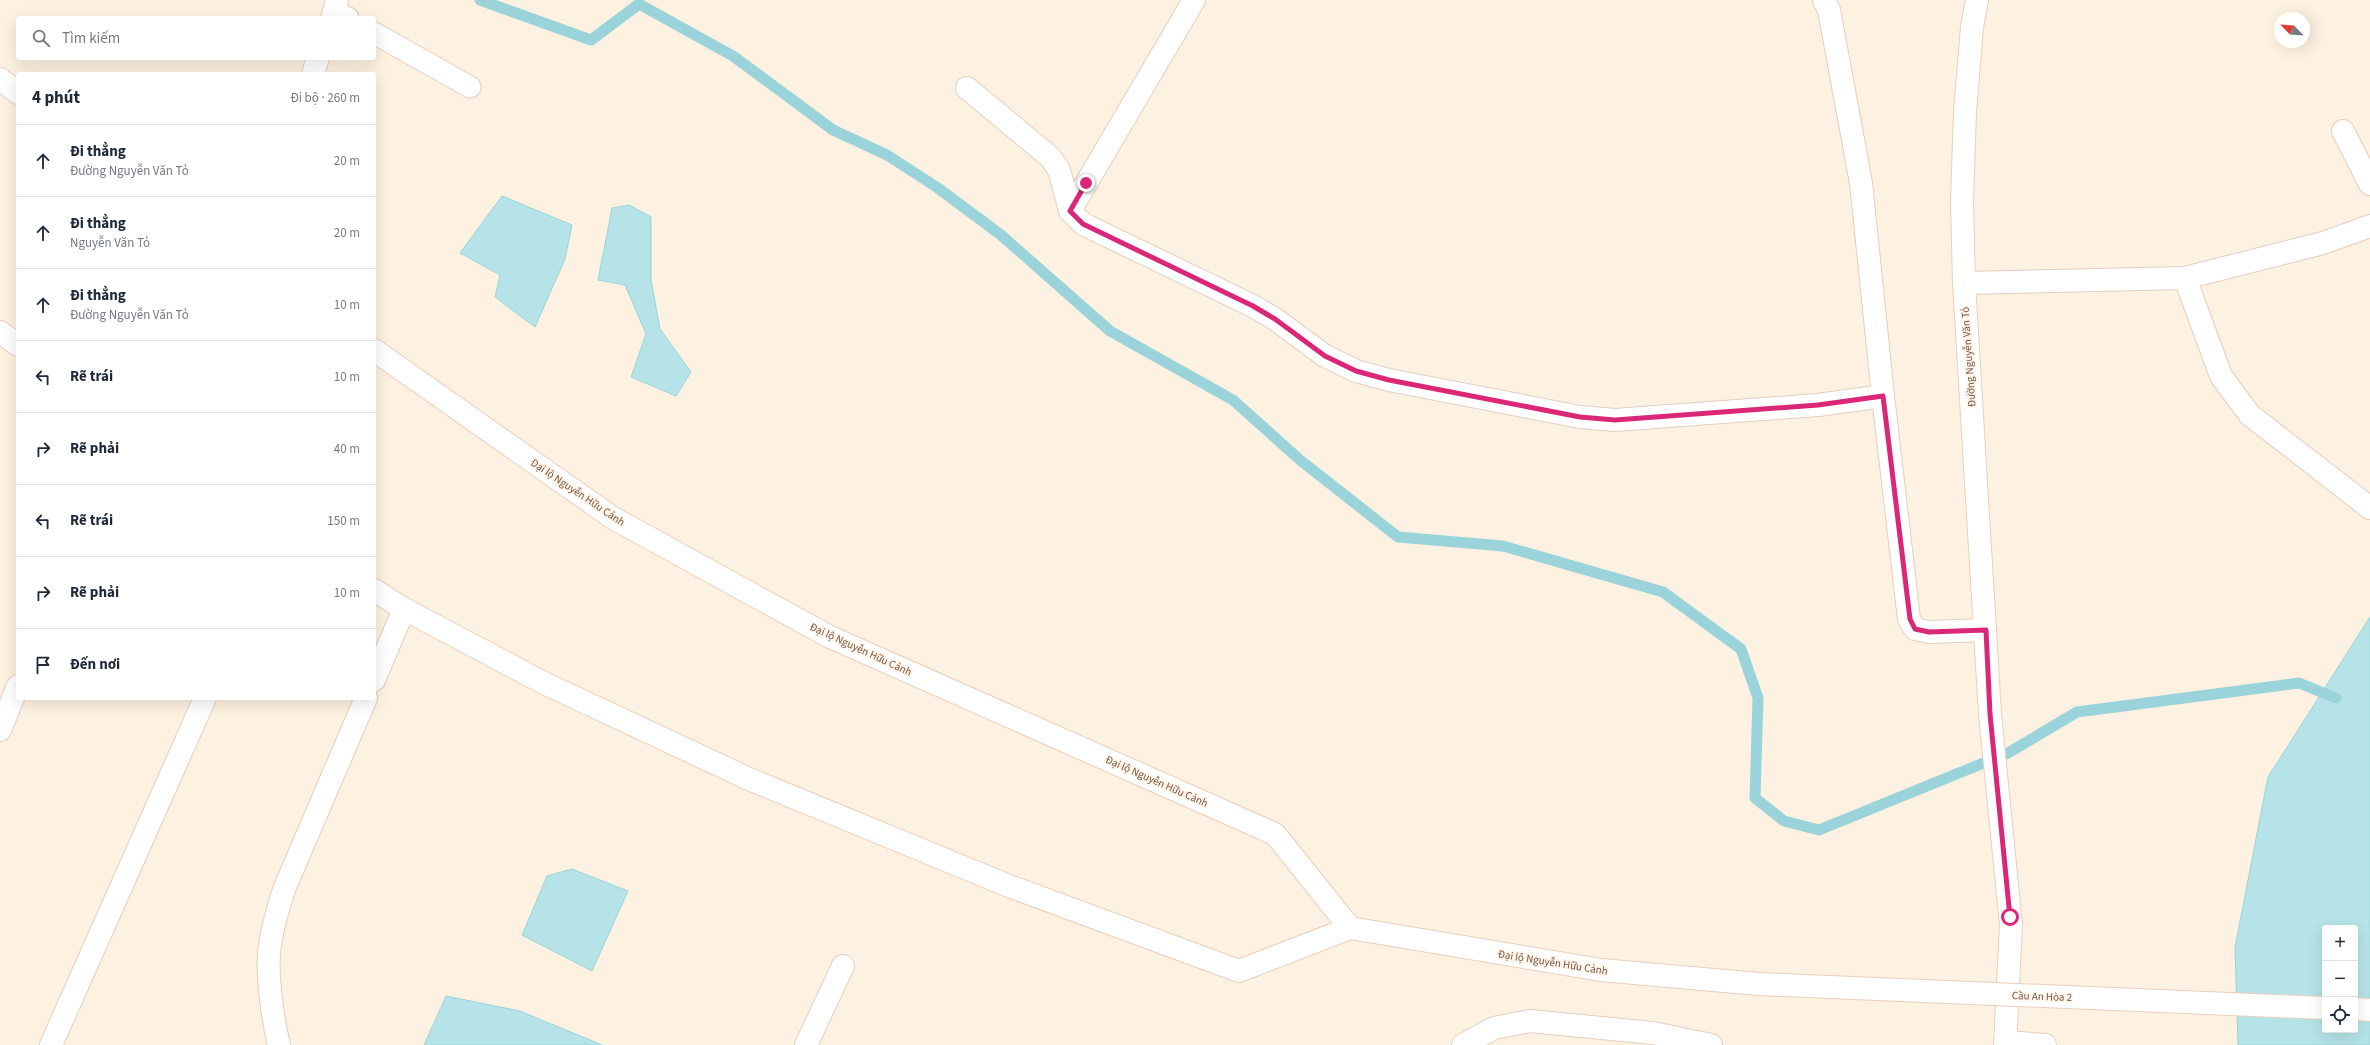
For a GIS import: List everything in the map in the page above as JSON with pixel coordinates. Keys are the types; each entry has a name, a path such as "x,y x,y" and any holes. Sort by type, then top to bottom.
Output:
{"street":[{"path":"1070,211 1194,0"},
{"path":"1824,0 1829,10 1861,184 1883,396 1910,619 1915,629 1929,632 1986,630"},
{"name":"Đường Nguyễn Văn Tỏ","path":"1977,0 1972,28 1965,111 1962,202 1964,283 1990,714 2011,925 2005,1043"},
{"path":"314,72 317,60"},
{"path":"0,79 16,91"},
{"path":"967,88 1050,157 1059,170 1070,211 1083,224 1253,306 1275,319 1325,356 1356,371 1389,380 1580,417 1615,420 1818,405 1883,396"},
{"path":"2343,131 2370,184"},
{"path":"1964,283 2185,278 2323,243 2370,226"},
{"path":"2185,278 2221,376 2250,415 2370,508"},
{"path":"0,332 16,344"},
{"name":"Đại lộ Nguyễn Hữu Cảnh","path":"376,351 613,518 828,636 1275,834 1350,928 1601,970 1759,984"},
{"path":"376,591 404,610 544,683 749,779 1009,886 1239,971 1350,928"},
{"path":"376,675 404,610"},
{"path":"0,730 9,698"},
{"path":"51,1045 204,700"},
{"path":"279,1045 274,1025 269,954 276,914 284,887 365,700"},
{"path":"806,1045 843,966"},
{"name":"Cầu An Hòa 2","path":"1759,984 2322,1008"},
{"path":"2358,1009 2370,1010"},
{"path":"1463,1045 1494,1028 1530,1021 1653,1033 1711,1045"},
{"path":"2005,1043 2045,1045"}],"lane":[{"path":"376,34 470,87"}],"water":[{"path":"502,196 572,225 565,259 535,327 495,297 500,275 460,253"},
{"path":"629,205 651,217 651,280 660,329 691,372 676,396 631,377 646,334 625,285 598,280 612,208"},
{"path":"2370,617 2370,1045 2238,1045 2235,947 2268,777"},
{"path":"572,869 628,891 592,971 522,935 547,876"},
{"path":"446,996 520,1011 602,1045 424,1045"}],"waterway":[{"path":"480,0 591,40 639,4 733,56 833,130 887,155 938,188 1001,235 1110,331 1233,400 1300,460 1398,537 1503,546 1663,592 1741,649 1758,698 1755,798 1784,821 1819,830 2008,753 2077,712 2299,683 2336,698"}],"route":[{"path":"1086,183 1070,211 1083,224 1253,306 1275,319 1325,356 1356,371 1389,380 1580,417 1615,420 1818,405 1883,396 1910,619 1915,629 1929,632 1986,630 1990,714 2010,917"}]}
